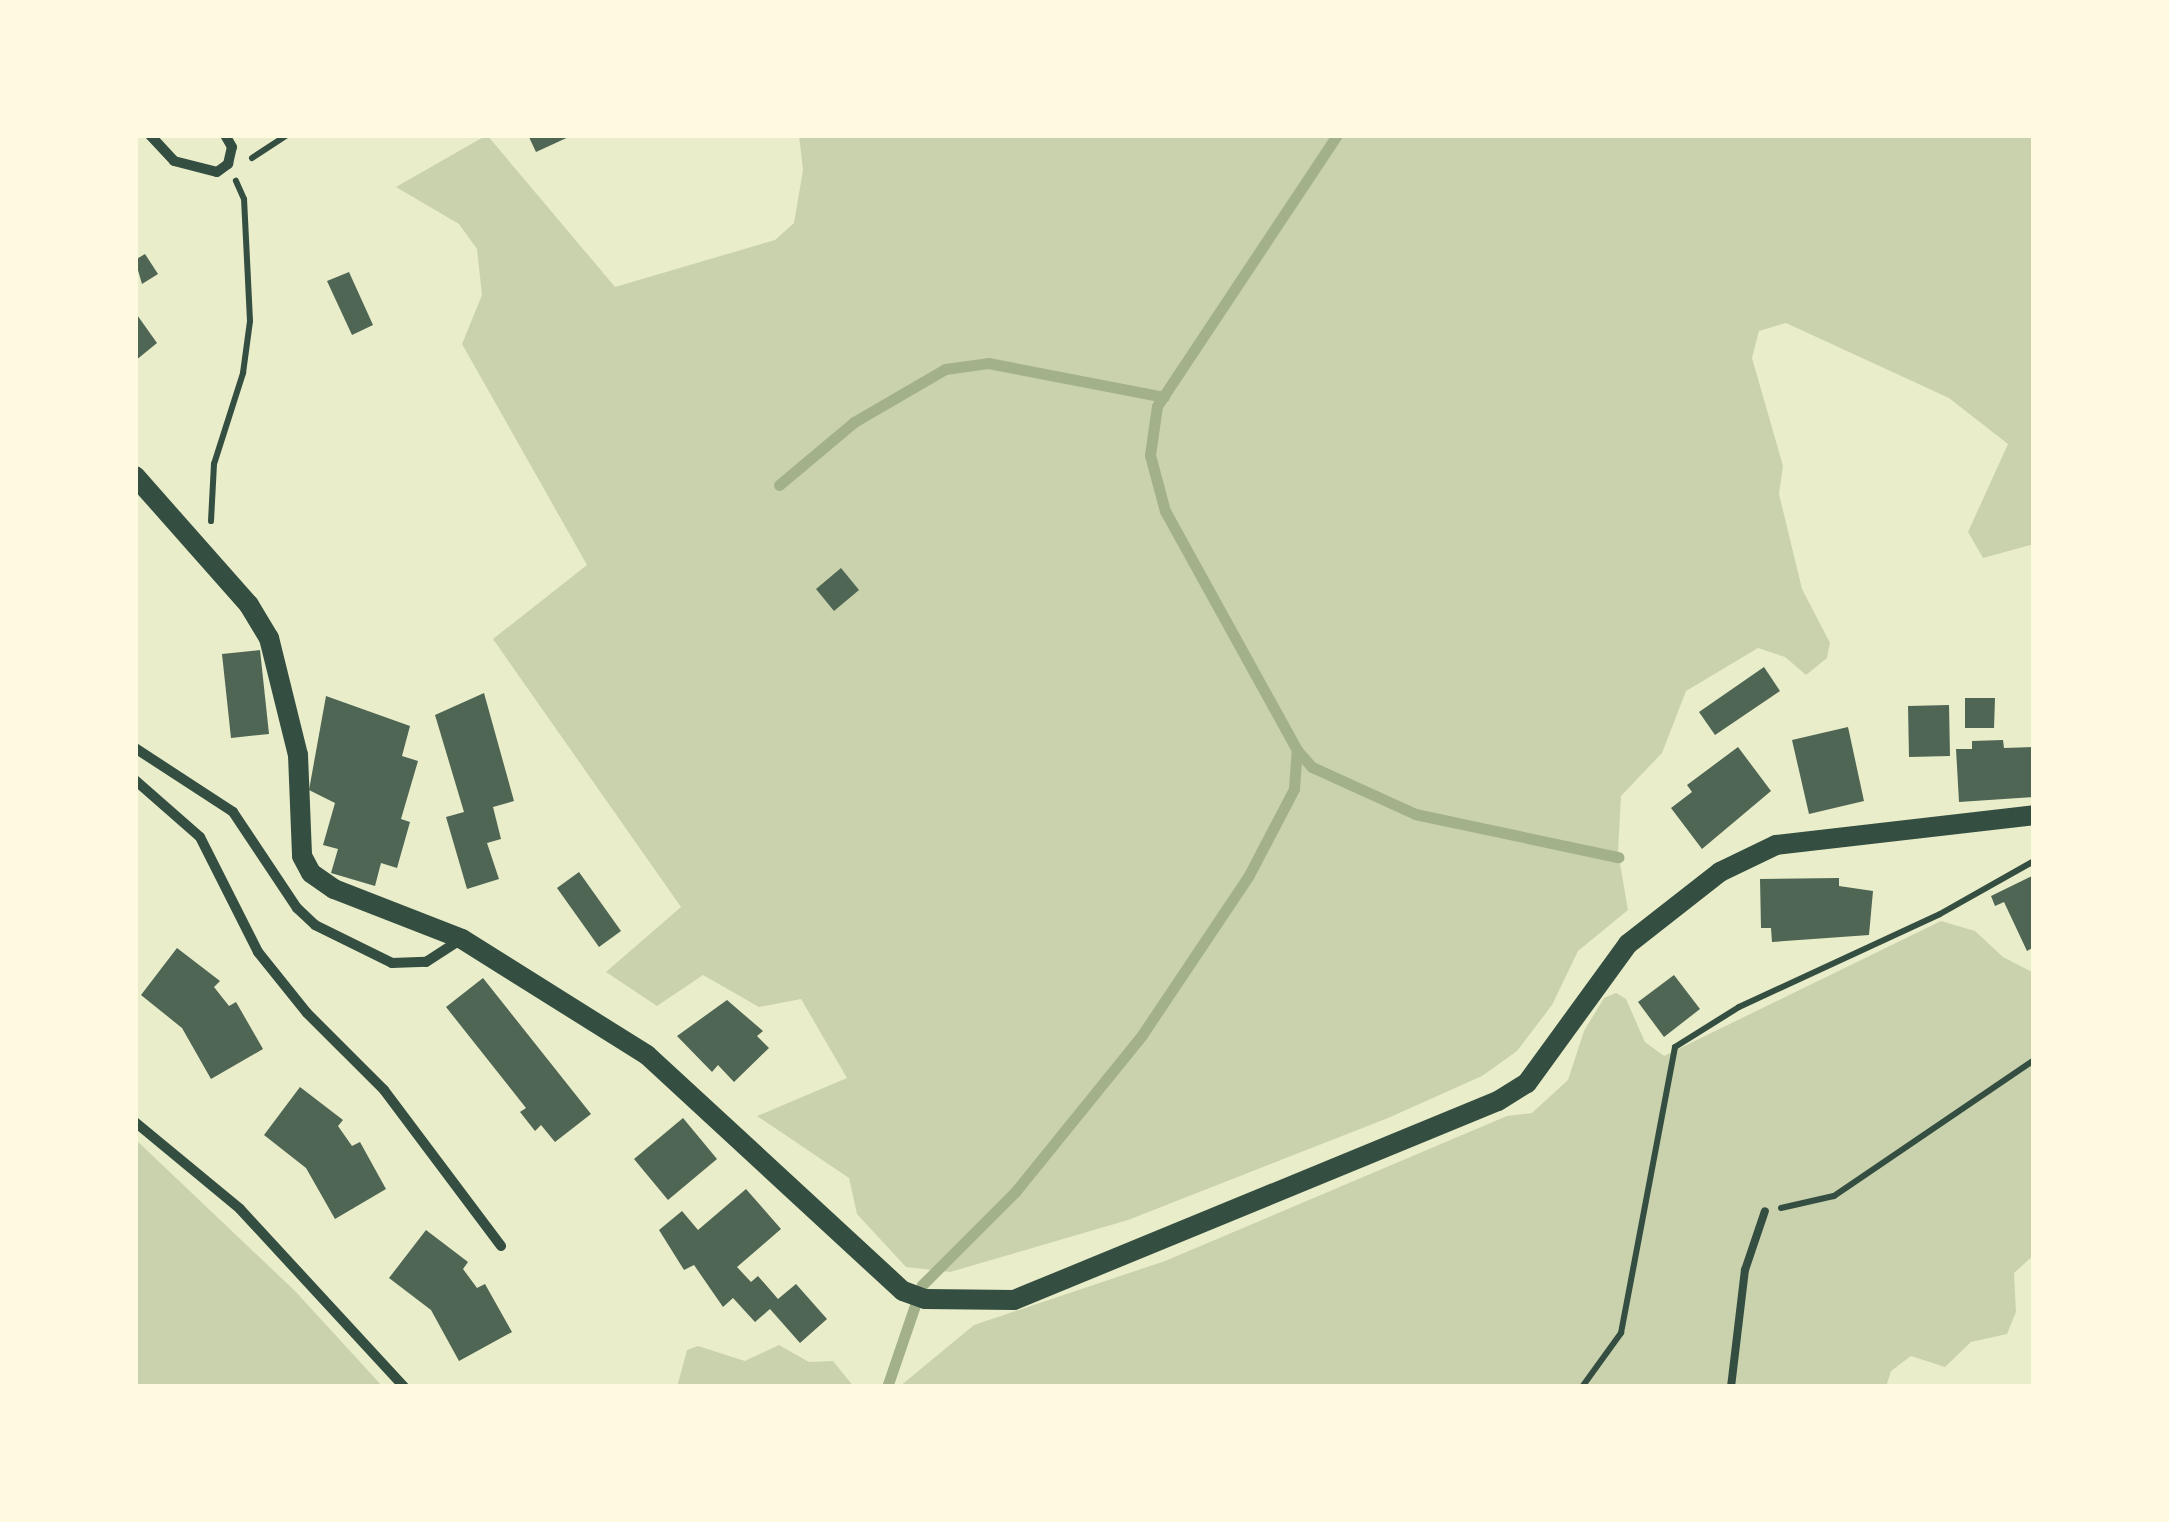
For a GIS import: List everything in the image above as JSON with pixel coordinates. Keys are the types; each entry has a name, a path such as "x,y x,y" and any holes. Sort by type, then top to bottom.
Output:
{"main road":[{"path":"135,476 270,638 298,755 305,865 334,889 462,939 646,1055 903,1292 980,1304 1014,1300 1498,1101 1527,1083 1628,944 1720,872 1776,845 2034,815"}],"street":[{"path":"150,135 174,161 197,172 216,172 228,164 232,147 225,135"},
{"path":"135,748 233,812 297,908 316,925 392,963 426,962 462,939"},
{"path":"135,780 200,837 258,952 307,1013 384,1090 500,1246"},
{"path":"135,1122 240,1210 404,1387"}],"lane":[{"path":"1731,1387 1745,1270 1765,1212"}],"path":[{"path":"206,557 214,464 243,373 250,321 244,199 228,164 266,154 287,135"},
{"path":"1582,1387 1620,1333 1675,1047 1739,1007 1940,914 2034,861"},
{"path":"1765,1212 1834,1196 2034,1060"}],"green space":[{"path":"487,135 615,287 775,240 794,223 803,170 799,135 2034,135 2034,544 1983,558 1968,532 2008,444 1949,398 1786,323 1759,331 1752,358 1783,466 1779,494 1802,589 1830,643 1827,658 1806,675 1785,657 1758,648 1686,691 1662,753 1621,796 1618,852 1628,910 1578,951 1552,1005 1517,1051 1482,1076 1388,1118 1128,1220 950,1272 906,1267 857,1214 849,1178 757,1116 847,1078 801,999 759,1007 703,975 657,1006 606,972 681,907 493,639 587,565 462,344 482,295 477,249 459,224 396,187"},
{"path":"1941,921 1975,931 2003,957 2034,973 2034,1255 2014,1273 2016,1312 2007,1334 1971,1342 1945,1367 1911,1356 1891,1371 1886,1387 899,1387 974,1325 1165,1261 1507,1116 1532,1113 1568,1080 1584,1031 1604,998 1616,993 1626,999 1645,1042 1664,1056"},
{"path":"135,1139 295,1291 383,1387 135,1387"},
{"path":"779,1345 809,1362 833,1361 854,1387 677,1387 687,1350 698,1346 745,1361"}],"building":[{"path":"528,135 573,135 536,152"},
{"path":"145,254 158,274 142,284 135,260"},
{"path":"349,272 373,325 352,335 327,281"},
{"path":"135,312 157,343 135,361"},
{"path":"841,568 859,590 834,611 816,589"},
{"path":"260,650 269,734 231,738 222,654"},
{"path":"1764,667 1780,691 1715,735 1699,712"},
{"path":"484,693 514,801 493,807 501,839 487,843 499,879 467,889 446,817 464,812 435,715"},
{"path":"326,696 410,726 402,756 418,761 401,819 410,822 397,868 381,863 375,886 331,873 338,849 323,845 335,803 309,790"},
{"path":"1965,698 1995,698 1994,728 1965,728"},
{"path":"1949,705 1950,756 1909,757 1908,706"},
{"path":"1848,727 1864,801 1809,814 1792,740"},
{"path":"2003,740 2004,748 2034,747 2034,797 1959,802 1956,749 1972,749 1972,741"},
{"path":"1738,747 1771,791 1702,849 1671,808 1692,792 1687,785"},
{"path":"579,872 621,931 599,947 557,888"},
{"path":"2034,875 2034,947 2027,951 2004,902 1995,906 1991,896"},
{"path":"1839,878 1839,886 1873,891 1869,935 1772,942 1771,928 1761,928 1760,879"},
{"path":"177,948 220,981 214,987 229,1006 236,1002 263,1049 211,1079 182,1028 141,995"},
{"path":"1674,975 1700,1009 1664,1037 1638,1002"},
{"path":"483,978 591,1114 555,1142 541,1125 535,1131 520,1112 526,1108 446,1007"},
{"path":"727,1000 763,1031 757,1036 769,1048 734,1082 718,1065 712,1072 677,1036"},
{"path":"300,1087 343,1120 338,1126 352,1146 360,1142 386,1189 335,1219 306,1168 264,1135"},
{"path":"683,1118 717,1159 668,1200 634,1159"},
{"path":"746,1189 781,1229 737,1267 751,1282 758,1276 778,1299 796,1284 827,1319 800,1343 770,1309 755,1322 733,1298 723,1307 694,1265 684,1270 659,1230 682,1211 698,1230"},
{"path":"426,1230 468,1262 463,1269 477,1288 485,1284 512,1332 459,1361 431,1310 389,1278"}],"waterway":[{"path":"887,1387 922,1285 1015,1192 1142,1035 1249,875 1294,789 1297,750 1165,511 1150,455 1157,406 1337,135"},
{"path":"779,485 854,422 945,369 988,363 1164,397"},
{"path":"1297,750 1312,767 1415,814 1618,857"}]}
